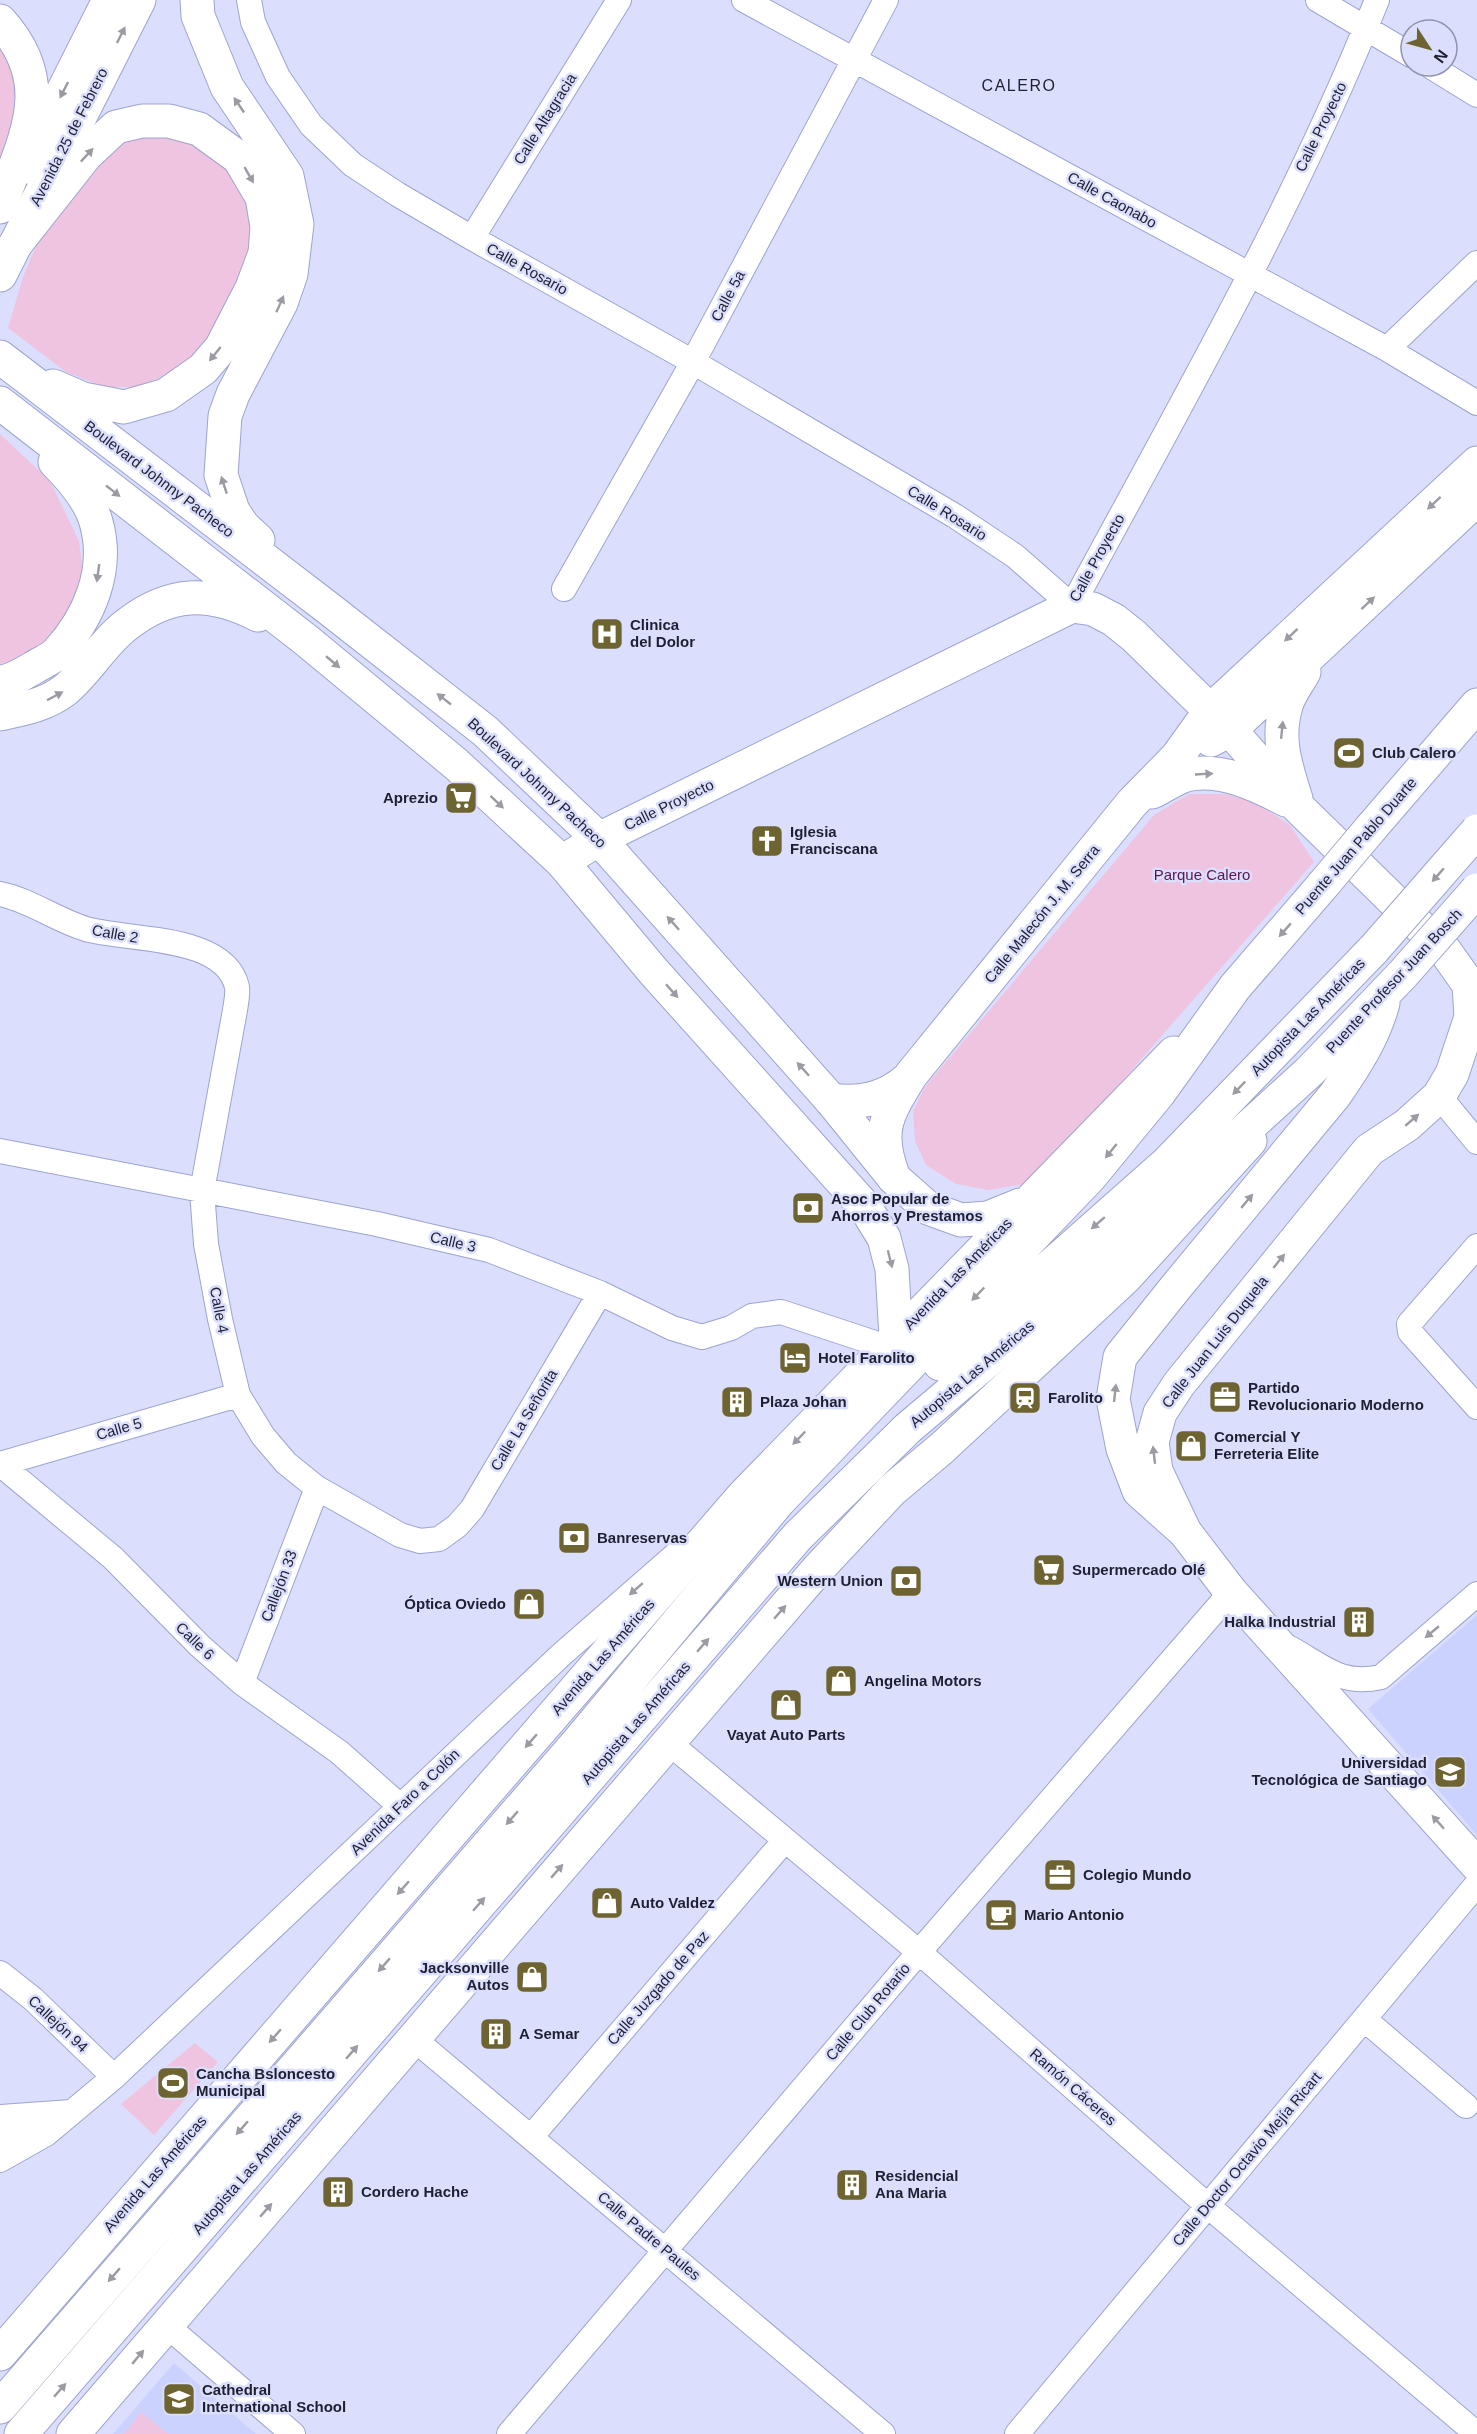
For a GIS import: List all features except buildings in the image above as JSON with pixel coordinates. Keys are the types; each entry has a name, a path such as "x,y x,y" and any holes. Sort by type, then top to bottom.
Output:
{"main road":[{"name":"Avenida 25 de Febrero","path":"0,216 109,0"},
{"name":"Avenida 25 de Febrero","path":"6,263 139,0"},
{"path":"197,0 198,16 227,87 287,176 297,224 291,274 281,303 233,394 225,416 221,475 233,511 243,525 328,608"},
{"path":"0,21 13,36 31,72 32,117 0,207"},
{"path":"6,263 86,155 116,127 142,121 169,121 199,129 239,158 262,197 267,227 265,253 252,288 221,348 203,369 166,395 124,407 83,399 8,364"},
{"name":"Boulevard Johnny Pacheco","path":"8,364 485,731 599,839 831,1100 894,1178 928,1208 961,1220 988,1218 1030,1200"},
{"path":"0,404 306,640 456,764 562,862 654,972 865,1207 884,1238 892,1269 891,1343"},
{"path":"0,404 61,468 87,501 96,521 101,548 98,580 88,611 55,654 10,681 0,682"},
{"path":"1220,721 1477,463"},
{"path":"1220,721 1335,634 1477,499"},
{"path":"0,714 38,705 64,690 124,626 163,602 202,596 241,607 306,640"},
{"name":"Calle Rosario","path":"1072,606 1093,609 1114,620 1134,636 1220,721 1298,807 1445,951 1469,985 1471,1017 1452,1074 1439,1096"},
{"name":"Calle Proyecto","path":"562,862 599,839 1072,606"},
{"path":"1298,807 1285,764 1280,736 1286,704 1304,672 1335,634"},
{"name":"Puente Juan Pablo Duarte","path":"1235,987 1477,705"},
{"name":"Calle Malecón J. M. Serra","path":"894,1178 885,1155 886,1124 893,1105 911,1075 1132,803 1177,757 1220,721"},
{"path":"1132,803 1185,775 1213,773 1258,786 1298,807"},
{"name":"Autopista Las Américas","path":"578,1742 836,1460 975,1330 1168,1162 1374,949 1477,831"},
{"name":"Puente Profesor Juan Bosch","path":"1310,1071 1394,983 1477,890"},
{"path":"1185,1532 1139,1491 1122,1449 1113,1399 1120,1357 1335,1095 1356,1066 1394,983"},
{"name":"Autopista Las Américas","path":"0,2407 578,1742 778,1502 1090,1177 1159,1093 1235,987"},
{"name":"Avenida Las Américas","path":"0,2354 743,1496 1144,1086 1235,987"},
{"path":"73,2434 818,1569 885,1498 1125,1278 1236,1158 1310,1071"},
{"name":"Autopista Las Américas","path":"21,2434 798,1536 908,1428 1048,1310 1310,1071"},
{"name":"Calle Malecón J. M. Serra","path":"831,1100 866,1101 886,1095 911,1075"},
{"name":"Calle Juan Luis Duquela","path":"1439,1096 1407,1125 1369,1150 1179,1384 1160,1413 1152,1442 1156,1471 1185,1532 1231,1592 1477,1865"}],"street":[{"name":"Calle Rosario","path":"249,0 253,22 278,77 311,125 353,165 472,238 693,362 955,516 1015,556 1072,606"},
{"name":"Calle Altagracia","path":"472,238 619,0"},
{"name":"Calle Caonabo","path":"744,0 1388,349 1477,403"},
{"name":"Calle 5a","path":"564,589 693,362 886,0"},
{"path":"1318,0 1399,48"},
{"name":"Calle Proyecto","path":"1072,606 1250,275 1351,66 1377,0"},
{"path":"1449,78 1477,95"},
{"path":"1388,349 1477,263"},
{"name":"Calle 2","path":"0,894 86,929 192,947 214,956 229,970"},
{"name":"Calle 4","path":"229,970 237,988 236,1010 201,1191 206,1244 220,1319 238,1395 263,1436 286,1463 317,1488 400,1535 420,1541 440,1539"},
{"path":"1439,1096 1477,1142"},
{"name":"Calle 3","path":"0,1151 376,1224 489,1250 600,1293 672,1328 702,1336 731,1328 752,1316 781,1312 891,1343"},
{"path":"1477,1246 1409,1324 1410,1332 1477,1407"},
{"name":"Calle La Señorita","path":"440,1539 457,1526 472,1509 600,1293"},
{"name":"Calle 5","path":"0,1464 238,1395"},
{"name":"Calle 6","path":"0,1464 113,1558 200,1646 242,1683 339,1752 400,1806"},
{"name":"Callejón 33","path":"242,1683 317,1488"},
{"name":"Avenida Faro a Colón","path":"0,2160 46,2134 114,2077 562,1654 743,1496"},
{"name":"Calle Club Rotario","path":"509,2434 919,1952 1231,1592"},
{"path":"1275,1640 1345,1679 1363,1681 1381,1677 1477,1594"},
{"name":"Ramón Cáceres","path":"668,1742 919,1952 1208,2206 1477,2434"},
{"name":"Calle Juzgado de Paz","path":"531,2137 784,1840"},
{"name":"Calle Doctor Octavio Mejía Ricart","path":"1017,2434 1477,1884"},
{"name":"Callejón 94","path":"0,1973 33,1999 114,2077"},
{"path":"1364,2019 1466,2106"},
{"name":"Calle Padre Paules","path":"414,2038 883,2434"},
{"path":"0,2117 71,2112"},
{"path":"0,2136 46,2134"},
{"path":"166,2325 293,2434"}],"shaded area":[{"name":"Universidad Tecnológica de Santiago","path":"1477,1615 1477,1835 1368,1709"},
{"name":"Cathedral International School","path":"174,2363 256,2434 113,2434"}],"green space":[{"path":"0,42 26,81 0,185"},
{"path":"136,136 177,138 214,155 244,183 259,239 205,349 173,372 137,387 105,387 66,372 8,328 23,277 39,239 107,143"},
{"path":"0,434 50,481 79,541 83,570 77,603 59,633 33,654 0,664"},
{"name":"Parque Calero","path":"1189,794 1226,794 1256,803 1290,825 1314,862 1060,1152 1024,1184 988,1190 956,1184 926,1165 915,1141 913,1112 924,1088 1154,815"},
{"name":"Cancha Bsloncesto Municipal","path":"195,2043 218,2062 154,2135 121,2104"},
{"path":"141,2412 168,2434 124,2434"}],"place":[{"name":"Clinica del Dolor","path":"607,634"},
{"name":"Club Calero","path":"1349,753"},
{"name":"Aprezio","path":"461,798"},
{"name":"Iglesia Franciscana","path":"767,841"},
{"name":"Asoc Popular de Ahorros y Prestamos","path":"808,1208"},
{"name":"Hotel Farolito","path":"795,1358"},
{"name":"Partido Revolucionario Moderno","path":"1225,1397"},
{"name":"Farolito","path":"1025,1398"},
{"name":"Plaza Johan","path":"737,1402"},
{"name":"Comercial Y Ferreteria Elite","path":"1191,1446"},
{"name":"Banreservas","path":"574,1538"},
{"name":"Supermercado Olé","path":"1049,1570"},
{"name":"Western Union","path":"906,1581"},
{"name":"Óptica Oviedo","path":"529,1604"},
{"name":"Halka Industrial","path":"1359,1622"},
{"name":"Angelina Motors","path":"841,1681"},
{"name":"Vayat Auto Parts","path":"786,1705"},
{"name":"Universidad Tecnológica de Santiago","path":"1450,1772"},
{"name":"Colegio Mundo","path":"1060,1875"},
{"name":"Auto Valdez","path":"607,1903"},
{"name":"Mario Antonio","path":"1001,1915"},
{"name":"Jacksonville Autos","path":"532,1977"},
{"name":"A Semar","path":"496,2034"},
{"name":"Cancha Bsloncesto Municipal","path":"173,2083"},
{"name":"Residencial Ana Maria","path":"852,2185"},
{"name":"Cordero Hache","path":"338,2192"},
{"name":"Cathedral International School","path":"179,2399"}],"district":[{"name":"CALERO","path":"1019,85"}]}
